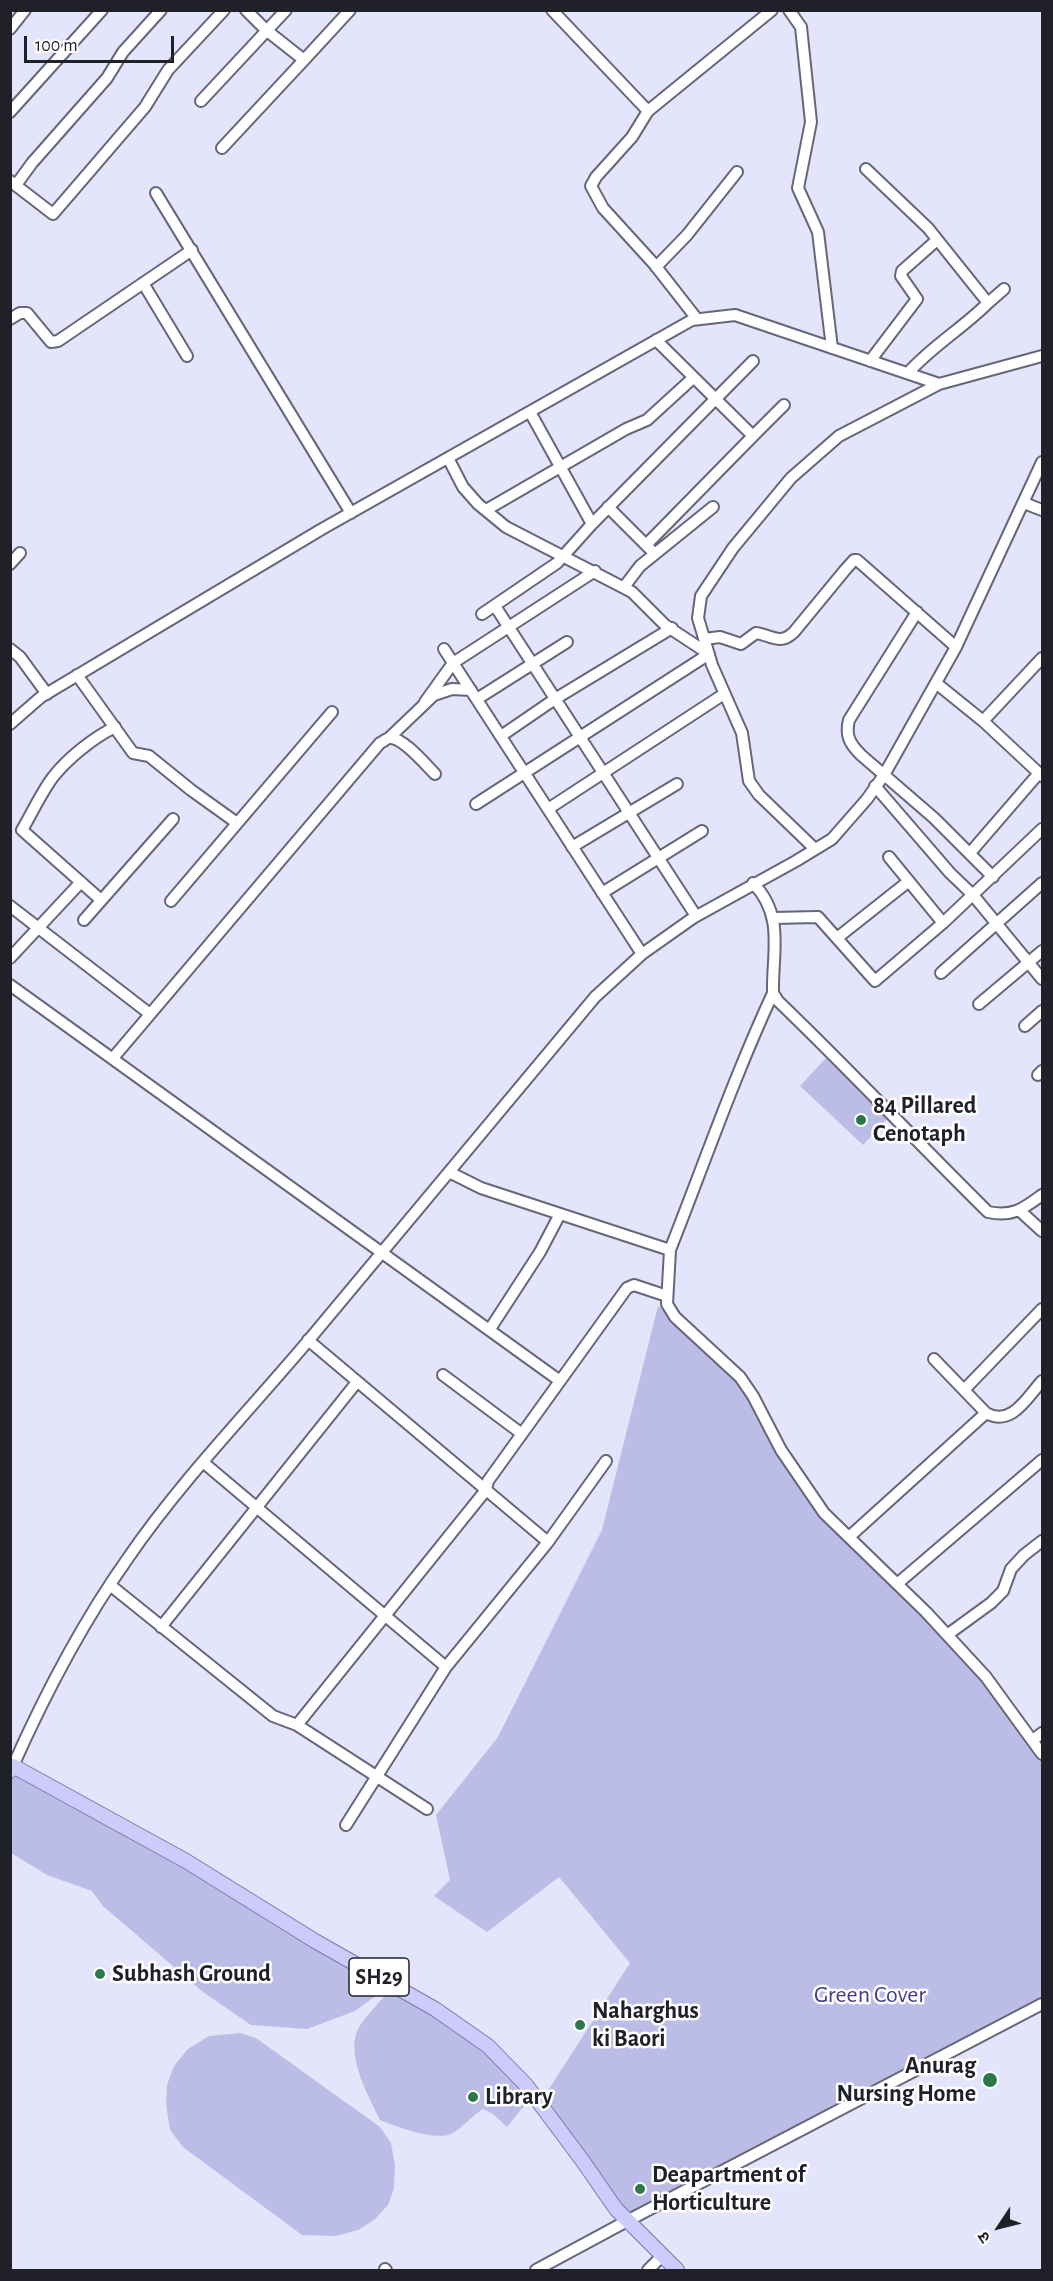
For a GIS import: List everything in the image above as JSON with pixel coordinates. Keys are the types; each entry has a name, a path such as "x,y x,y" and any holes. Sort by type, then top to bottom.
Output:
{"main road":[{"name":"SH29","path":"12,1769 186,1860 315,1941 435,2009 488,2046 525,2085 582,2160 615,2209 677,2271"}],"street":[{"path":"10,29 25,10"},
{"path":"10,112 102,10"},
{"path":"161,10 123,52 107,78 13,183 53,214 145,107 168,70 224,10"},
{"path":"246,10 266,30 304,60"},
{"path":"201,102 286,10"},
{"path":"222,148 350,10"},
{"path":"552,10 648,111"},
{"path":"697,319 656,267 603,208 591,186 596,177 632,137 648,111 772,10"},
{"path":"789,10 801,27 811,122 798,188 818,232 832,348"},
{"path":"866,169 937,240 987,303"},
{"path":"656,267 687,235 737,172"},
{"path":"156,194 351,513"},
{"path":"870,360 917,299 901,276 902,271 937,240"},
{"path":"10,319 20,313 27,314 51,342 58,341 192,250"},
{"path":"143,283 187,356"},
{"path":"908,374 933,349 969,322 1004,289"},
{"path":"10,724 47,694 77,675 351,513 692,320 735,315 939,384"},
{"path":"656,340 753,436"},
{"path":"815,849 759,795 749,781 742,733 709,654 698,618 701,596 733,548 790,478 839,436 939,384 1042,356"},
{"path":"482,614 565,556 608,507 753,361"},
{"path":"486,510 626,429 647,420 693,378"},
{"path":"646,545 784,405"},
{"path":"530,412 592,524"},
{"path":"448,458 463,487 506,527 632,592 665,625 709,654"},
{"path":"12,1769 38,1711 88,1619 165,1508 595,997 642,954 696,916 832,839 884,775 956,647 1042,462"},
{"path":"1024,503 1042,510"},
{"path":"608,507 655,554"},
{"path":"624,587 640,566 713,507"},
{"path":"10,564 20,553"},
{"path":"704,639 720,637 741,644 756,633 774,640 785,639 794,632 854,560 867,567 956,647"},
{"path":"113,1058 380,743 389,738 425,702 453,663 595,571"},
{"path":"495,606 696,916"},
{"path":"916,612 849,720 847,729 851,745 993,876"},
{"path":"501,736 555,699 672,628"},
{"path":"425,702 445,690 474,695 532,665 567,642"},
{"path":"10,649 20,657 47,694"},
{"path":"444,649 642,954"},
{"path":"476,804 709,654"},
{"path":"983,721 1042,658"},
{"path":"77,675 133,753 149,756 237,823"},
{"path":"936,683 983,721 1041,775 970,853"},
{"path":"548,808 724,693"},
{"path":"171,900 332,712"},
{"path":"101,900 22,830 53,778 67,763 106,732 115,728"},
{"path":"389,738 409,748 435,774"},
{"path":"572,847 677,784"},
{"path":"875,786 950,873 973,895 1042,979"},
{"path":"84,920 173,819"},
{"path":"773,918 818,917 874,981 943,923 1042,829"},
{"path":"602,893 702,831"},
{"path":"889,857 943,923"},
{"path":"837,938 909,881"},
{"path":"10,958 81,882"},
{"path":"753,883 765,896 776,934 773,993 728,1100 670,1250 667,1304 675,1317 740,1377 753,1396 781,1450 824,1513 897,1584 986,1677 1042,1754"},
{"path":"941,973 1042,883"},
{"path":"10,906 150,1014"},
{"path":"979,1004 1042,951"},
{"path":"10,985 383,1251 560,1381"},
{"path":"773,993 778,1001 988,1212 1004,1215 1019,1210 1042,1195"},
{"path":"1025,1026 1042,1011"},
{"path":"449,1172 480,1188 670,1250"},
{"path":"1019,1210 1042,1231"},
{"path":"490,1329 540,1252 560,1214"},
{"path":"297,1725 486,1490 488,1481 627,1288 634,1285 667,1296"},
{"path":"964,1390 1042,1309"},
{"path":"308,1340 548,1542"},
{"path":"934,1359 986,1413 995,1419 1012,1414 1042,1381"},
{"path":"443,1375 522,1434"},
{"path":"161,1627 357,1382"},
{"path":"849,1537 986,1413"},
{"path":"897,1584 1042,1460"},
{"path":"346,1825 378,1778 446,1667 548,1542 606,1461"},
{"path":"204,1463 446,1667"},
{"path":"947,1635 991,1603 1003,1591 1011,1569 1042,1541"},
{"path":"110,1585 273,1716 297,1725 427,1809"},
{"path":"1033,1740 1042,1733"},
{"path":"536,2271 1042,2004"},
{"path":"648,2271 662,2256"}],"green space":[{"path":"826,1058 889,1117 863,1145 800,1086"},
{"name":"Green Cover","path":"658,1306 706,1343 748,1388 814,1504 938,1626 1003,1700 1042,1758 1042,2004 627,2221 540,2103 630,1963 559,1877 487,1932 434,1896 450,1880 436,1815 498,1737 602,1530"},
{"path":"13,1766 387,1981 377,1995 355,2011 307,2029 251,2025 203,1992 103,1906 92,1891 47,1875 11,1853 10,1771"},
{"path":"394,1985 488,2046 533,2095 507,2127 493,2114 483,2109 457,2131 437,2136 380,2120 359,2072 354,2046 361,2024"},
{"path":"240,2033 256,2038 380,2127 391,2143 395,2165 394,2188 388,2205 374,2220 358,2230 336,2236 302,2235 183,2147 170,2130 166,2104 167,2085 174,2066 188,2049 209,2036"}],"place":[{"name":"84 Pillared Cenotaph","path":"861,1120"},
{"name":"Subhash Ground","path":"100,1974"},
{"name":"Naharghus ki Baori","path":"580,2025"},
{"name":"Anurag Nursing Home","path":"990,2080"},
{"name":"Library","path":"473,2097"},
{"name":"Deapartment of Horticulture","path":"640,2189"}]}
